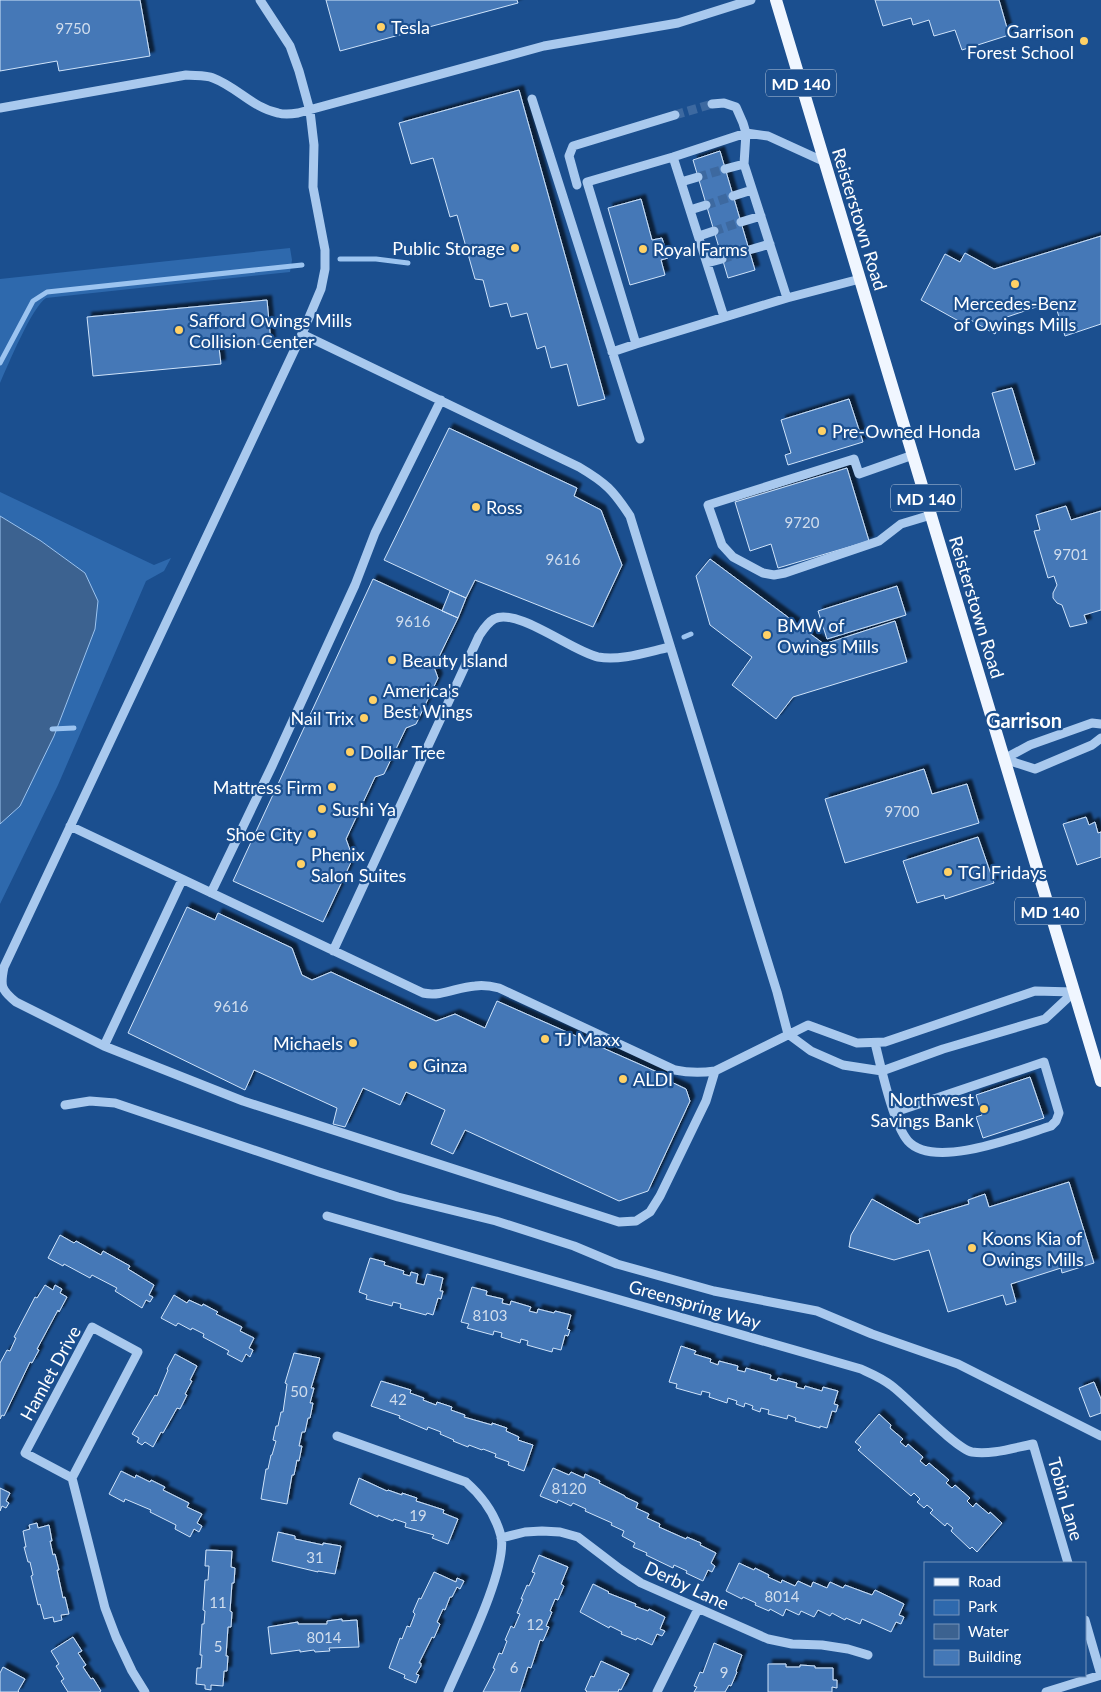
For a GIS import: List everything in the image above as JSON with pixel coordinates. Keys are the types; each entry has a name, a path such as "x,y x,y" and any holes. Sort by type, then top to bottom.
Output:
{"main road":[{"name":"Reisterstown Road","path":"776,0 1101,1081"}],"street":[{"path":"260,0 290,46 310,111 314,145 313,187 325,250 325,269 321,289 302,334 4,967 1,980 4,993 16,1002 104,1046 243,1101 494,1180 619,1222 636,1221 650,1212 660,1196 706,1101 715,1071"},
{"path":"0,108 186,75 212,78 266,110 280,114 310,111 544,46 678,24 751,0"},
{"path":"532,99 640,439"},
{"path":"712,104 724,103 736,107 743,123 746,133 744,164 787,298"},
{"path":"577,185 569,156 574,146 675,115"},
{"path":"560,190 673,157 746,133 768,136 825,162"},
{"path":"673,157 724,317"},
{"path":"725,169 744,164"},
{"path":"681,182 698,177"},
{"path":"587,182 636,344"},
{"path":"733,196 752,190"},
{"path":"690,210 706,205"},
{"path":"741,222 761,216"},
{"path":"699,236 714,231"},
{"path":"749,250 770,244"},
{"path":"707,263 722,259"},
{"path":"612,352 787,298 860,279"},
{"path":"302,334 579,467 609,486 630,516 777,992 788,1034 811,1050 843,1065 882,1071 943,1049 1045,1019 1074,992"},
{"path":"211,893 272,766 352,590 375,533 441,400"},
{"path":"913,455 859,474 854,459 708,505 722,545 733,556 762,573 774,575 785,574 879,541 900,524 931,515"},
{"path":"333,951 479,636 487,624 496,618 521,621 543,630 577,649 595,656 607,658 670,647"},
{"path":"1004,760 1030,745 1092,724 1101,724"},
{"path":"1004,760 1035,769 1092,744 1101,738"},
{"path":"70,826 423,993 434,995 473,986 499,988 675,1070 700,1073 715,1071 808,1025 857,1043 885,1042 1035,990 1074,992"},
{"path":"104,1046 182,880"},
{"path":"875,1043 882,1071 900,1129 909,1142 922,1149 933,1152 961,1152 980,1148 1051,1126 1056,1121 1059,1113 1044,1062 895,1112"},
{"path":"64,1105 90,1101 115,1103 380,1191 496,1221 574,1246 617,1264 714,1291 817,1312 872,1334 958,1364 1101,1436"},
{"name":"Greenspring Way","path":"327,1216 861,1369 893,1386 956,1442 969,1451 986,1453 1033,1444"},
{"name":"Hamlet Drive","path":"92,1327 138,1352 72,1478 25,1453 92,1327"},
{"path":"337,1436 466,1482 480,1494 492,1512 501,1538 499,1563 493,1588 448,1692"},
{"name":"Tobin Lane","path":"1033,1444 1068,1562"},
{"path":"72,1478 105,1608 132,1671 145,1692"},
{"name":"Derby Lane","path":"501,1538 525,1532 542,1531 560,1532 578,1537 641,1583 768,1640 792,1644 822,1645 848,1649 868,1655"},
{"path":"658,1692 698,1609"},
{"path":"1046,1692 1101,1675 1086,1623"}],"green space":[{"path":"290,248 292,260 290,272 46,298 40,303 27,324 0,383 0,279"},
{"path":"0,492 154,565 171,558 164,571 146,581 58,785 0,904 0,824 20,806 54,736 95,629 85,573 41,541 0,516"}],"water":[{"path":"0,516 41,541 85,573 98,601 95,629 54,736 20,806 0,824"}],"building":[{"path":"0,0 140,0 150,56 59,71 57,61 0,71"},
{"name":"Tesla","path":"326,0 517,0 518,3 340,51"},
{"path":"875,0 999,0 1009,35 962,50 955,30 934,36 929,20 913,25 911,18 883,26"},
{"name":"Public Storage","path":"519,90 605,399 578,406 567,364 551,368 545,346 537,349 527,313 511,317 507,303 490,307 483,280 475,279 457,215 450,217 433,158 411,164 399,123"},
{"name":"Royal Farms","path":"720,151 755,270 728,278 693,160"},
{"name":"Royal Farms","path":"641,199 652,240 662,238 668,258 661,260 665,275 630,285 608,208"},
{"name":"Mercedes-Benz of Owings Mills","path":"1101,236 1101,324 1065,336 1054,301 1004,318 995,334 969,319 964,324 921,300 945,254 960,262 965,253 994,269"},
{"name":"Safford Owings Mills Collision Center","path":"267,300 271,343 219,348 221,364 93,376 87,317"},
{"path":"1012,388 1035,464 1015,470 992,393"},
{"name":"Pre-Owned Honda","path":"849,399 863,442 788,465 785,455 791,453 781,420"},
{"path":"449,428 577,488 574,496 601,510 622,565 593,627 475,580 466,598 384,560"},
{"path":"847,468 869,541 778,568 771,544 750,551 735,502"},
{"path":"1066,506 1071,520 1101,511 1101,610 1084,615 1087,623 1070,627 1062,605 1053,598 1057,585 1054,576 1048,578 1034,531 1040,530 1036,515"},
{"name":"BMW of Owings Mills","path":"710,559 824,644 895,621 907,662 793,697 776,719 732,685 752,657 710,625 696,576"},
{"path":"373,579 458,618 434,667 438,678 416,724 406,728 384,774 375,777 346,839 353,858 323,922 233,881"},
{"path":"897,586 906,615 827,639 818,611"},
{"path":"450,591 466,598 458,618 442,611"},
{"path":"924,769 932,794 967,784 979,823 845,863 825,799"},
{"path":"1086,817 1089,825 1095,822 1098,833 1101,832 1101,857 1077,865 1063,824"},
{"name":"TGI Fridays","path":"978,837 994,883 945,899 944,895 917,903 903,861"},
{"path":"187,907 215,920 218,913 292,948 302,975 312,980 331,972 436,1021 455,1014 485,1028 497,1001 664,1075 663,1078 686,1089 690,1101 648,1191 619,1201 465,1130 453,1154 431,1144 445,1110 406,1092 400,1105 363,1088 345,1127 333,1124 337,1108 254,1070 245,1090 128,1033"},
{"path":"1030,1077 1044,1118 983,1138 976,1117 982,1115 976,1095"},
{"name":"Koons Kia of Owings Mills","path":"1069,1182 1094,1263 1062,1273 1061,1268 1011,1284 1016,1302 1006,1305 1003,1295 948,1312 929,1250 894,1260 849,1247 851,1235 872,1199 917,1224 920,1223 919,1219 969,1204 968,1200 985,1194 989,1207"},
{"path":"60,1235 74,1243 76,1241 101,1255 103,1251 130,1266 128,1269 154,1285 149,1295 153,1297 150,1302 146,1300 142,1308 115,1291 117,1288 92,1275 90,1278 48,1258"},
{"path":"370,1258 385,1262 384,1265 404,1271 403,1274 410,1276 411,1272 418,1274 416,1283 424,1285 427,1274 443,1278 440,1291 443,1291 441,1299 438,1298 433,1315 400,1308 401,1304 393,1302 392,1306 366,1299 367,1295 359,1292"},
{"path":"45,1285 53,1290 55,1285 62,1289 60,1293 67,1297 37,1349 39,1350 32,1363 30,1362 4,1416 2,1415 0,1419 0,1363 7,1350 10,1351 16,1338 14,1337 35,1297 37,1298"},
{"path":"472,1287 487,1291 486,1295 503,1299 502,1303 510,1305 511,1301 531,1307 529,1311 537,1313 538,1309 571,1315 567,1329 570,1330 568,1336 565,1335 561,1350 553,1348 552,1352 527,1345 528,1341 521,1339 520,1343 501,1337 502,1333 494,1331 493,1335 467,1328 469,1324 461,1322"},
{"path":"174,1295 187,1303 189,1300 202,1306 203,1304 218,1312 216,1314 242,1327 240,1331 254,1338 249,1348 253,1350 250,1357 246,1354 242,1362 227,1354 229,1351 203,1337 204,1334 178,1323 176,1326 161,1318"},
{"path":"681,1346 696,1351 694,1354 711,1359 710,1362 718,1365 719,1361 738,1366 737,1370 745,1372 746,1368 771,1375 770,1379 777,1381 778,1378 797,1383 796,1387 804,1389 805,1386 822,1391 823,1387 838,1391 834,1404 838,1405 836,1412 832,1411 827,1428 820,1426 820,1428 795,1421 796,1418 788,1415 787,1419 768,1414 769,1410 761,1408 760,1412 752,1409 753,1406 745,1403 744,1407 736,1404 737,1401 728,1398 727,1403 709,1397 710,1393 702,1391 701,1395 676,1388 677,1384 669,1382"},
{"path":"294,1353 320,1358 311,1388 314,1388 310,1403 313,1403 310,1418 308,1418 305,1432 302,1432 299,1446 302,1446 299,1461 297,1460 294,1475 292,1475 287,1504 261,1499 266,1469 268,1469 276,1441 273,1440 276,1426 278,1426 281,1412 283,1412 287,1384 285,1383"},
{"path":"175,1354 197,1366 185,1394 187,1395 180,1409 177,1408 153,1447 145,1442 142,1445 137,1442 139,1438 132,1434 155,1395 157,1396"},
{"path":"381,1381 411,1390 410,1393 436,1405 437,1402 452,1407 451,1410 465,1415 464,1417 507,1428 506,1431 519,1437 518,1440 533,1445 524,1471 508,1465 509,1462 495,1457 496,1454 469,1445 468,1447 440,1434 441,1432 428,1427 427,1430 399,1418 400,1416 371,1406"},
{"path":"1094,1382 1101,1399 1101,1413 1090,1417 1079,1388"},
{"path":"879,1414 891,1425 890,1428 903,1439 900,1442 906,1447 908,1444 923,1457 920,1461 926,1466 929,1463 949,1480 946,1483 952,1488 955,1485 970,1498 967,1501 973,1507 976,1503 1002,1523 977,1552 972,1547 970,1549 951,1531 953,1528 947,1523 945,1526 930,1513 933,1510 927,1505 924,1508 917,1502 920,1499 914,1493 911,1496 858,1450 861,1447 855,1442"},
{"path":"553,1468 569,1475 571,1472 584,1478 585,1474 600,1481 599,1483 638,1503 636,1508 649,1514 647,1518 660,1524 659,1527 686,1539 687,1537 701,1543 700,1545 716,1553 711,1563 715,1566 712,1572 708,1570 703,1581 674,1565 673,1568 633,1547 635,1543 622,1536 624,1531 611,1525 612,1523 585,1511 586,1509 573,1503 571,1506 558,1500 557,1503 540,1496"},
{"path":"121,1471 135,1478 136,1475 150,1482 151,1480 165,1487 163,1490 189,1503 187,1507 202,1514 197,1523 202,1526 199,1532 194,1529 190,1537 175,1529 176,1525 150,1512 151,1510 125,1499 124,1502 109,1494"},
{"path":"359,1478 387,1491 417,1498 416,1501 444,1510 443,1513 458,1519 448,1544 432,1538 434,1535 405,1527 406,1523 394,1519 393,1521 378,1515 378,1517 350,1504"},
{"path":"0,1488 10,1493 6,1501 9,1503 6,1508 2,1506 0,1511"},
{"path":"37,1523 38,1528 49,1525 53,1555 55,1554 63,1598 65,1597 69,1614 61,1615 62,1620 54,1622 53,1617 44,1619 40,1604 38,1605 31,1576 33,1575 30,1562 28,1562 24,1547 26,1547 23,1531 30,1529 29,1525"},
{"path":"278,1532 295,1536 295,1539 323,1545 323,1543 341,1546 335,1574 272,1561"},
{"path":"206,1550 232,1551 231,1567 235,1568 230,1611 232,1612 231,1627 228,1627 227,1671 224,1671 223,1686 211,1685 211,1690 205,1689 205,1685 196,1684 197,1668 201,1668 202,1655 200,1655 202,1624 204,1624 205,1611 203,1610 205,1580 208,1580 209,1566 205,1566"},
{"path":"539,1555 568,1567 561,1584 564,1586 558,1600 555,1599 550,1611 552,1612 546,1626 549,1627 543,1641 540,1640 531,1668 528,1667 520,1692 483,1692 495,1669 493,1668 499,1653 502,1654 511,1626 514,1628 520,1614 517,1613 523,1599 521,1599 535,1573 532,1572"},
{"path":"739,1563 754,1570 755,1568 781,1583 782,1580 795,1586 798,1581 811,1587 813,1582 827,1588 830,1582 843,1588 845,1585 872,1595 875,1590 904,1604 899,1615 904,1617 901,1624 896,1622 891,1632 862,1619 860,1624 846,1618 845,1620 832,1613 830,1616 818,1610 814,1617 801,1611 799,1615 786,1609 783,1616 726,1591"},
{"path":"434,1572 456,1582 457,1578 464,1581 460,1589 457,1587 452,1597 450,1597 445,1610 443,1609 437,1622 440,1624 434,1638 432,1637 419,1663 421,1663 421,1666 416,1674 419,1675 416,1683 404,1678 405,1675 389,1668 400,1638 402,1639 407,1626 410,1627 415,1614 413,1612 419,1598 421,1599"},
{"path":"593,1584 608,1593 636,1604 635,1606 648,1611 649,1609 665,1617 660,1629 665,1631 662,1636 657,1634 652,1645 637,1638 636,1640 621,1634 622,1632 610,1626 609,1628 580,1612"},
{"path":"342,1619 342,1621 357,1620 359,1647 329,1648 330,1651 315,1652 314,1650 300,1652 300,1650 271,1654 268,1627 298,1622 298,1624 327,1624 327,1621"},
{"path":"73,1637 82,1651 78,1653 86,1665 83,1667 91,1679 93,1678 101,1691 99,1692 68,1692 61,1681 64,1679 56,1666 59,1664 51,1651"},
{"path":"714,1643 742,1655 737,1672 731,1686 729,1685 725,1692 694,1692 697,1687 694,1686 700,1672 703,1673"},
{"path":"601,1661 629,1674 621,1690 619,1689 618,1692 586,1692 585,1690 591,1676 594,1677"},
{"path":"768,1664 786,1664 786,1667 800,1667 800,1665 815,1666 815,1668 833,1668 833,1680 837,1680 837,1688 832,1687 832,1692 768,1692"},
{"path":"3,1667 25,1679 19,1692 0,1692 0,1673"}],"waterway":[{"path":"340,259 376,259 408,263"},
{"path":"0,363 33,301 47,292 302,265"},
{"path":"684,637 691,634"},
{"path":"52,729 74,728"}],"tunnel":[{"path":"675,115 712,104"},
{"path":"698,177 725,169"},
{"path":"706,205 733,196"},
{"path":"714,231 741,222"},
{"path":"722,259 749,250"}],"place":[{"name":"Tesla","path":"381,27"},
{"name":"Garrison Forest School","path":"1084,41"},
{"name":"Public Storage","path":"515,248"},
{"name":"Royal Farms","path":"643,249"},
{"name":"Mercedes-Benz of Owings Mills","path":"1015,284"},
{"name":"Safford Owings Mills Collision Center","path":"179,330"},
{"name":"Pre-Owned Honda","path":"822,431"},
{"name":"Ross","path":"476,507"},
{"name":"BMW of Owings Mills","path":"767,635"},
{"name":"Beauty Island","path":"392,660"},
{"name":"America's Best Wings","path":"373,700"},
{"name":"Nail Trix","path":"364,718"},
{"name":"Dollar Tree","path":"350,752"},
{"name":"Mattress Firm","path":"332,787"},
{"name":"Sushi Ya","path":"322,809"},
{"name":"Shoe City","path":"312,834"},
{"name":"Phenix Salon Suites","path":"301,864"},
{"name":"TGI Fridays","path":"948,872"},
{"name":"TJ Maxx","path":"545,1039"},
{"name":"Michaels","path":"353,1043"},
{"name":"Ginza","path":"413,1065"},
{"name":"ALDI","path":"623,1079"},
{"name":"Northwest Savings Bank","path":"984,1109"},
{"name":"Koons Kia of Owings Mills","path":"972,1248"}],"district":[{"name":"Garrison","path":"1024,720"}]}
